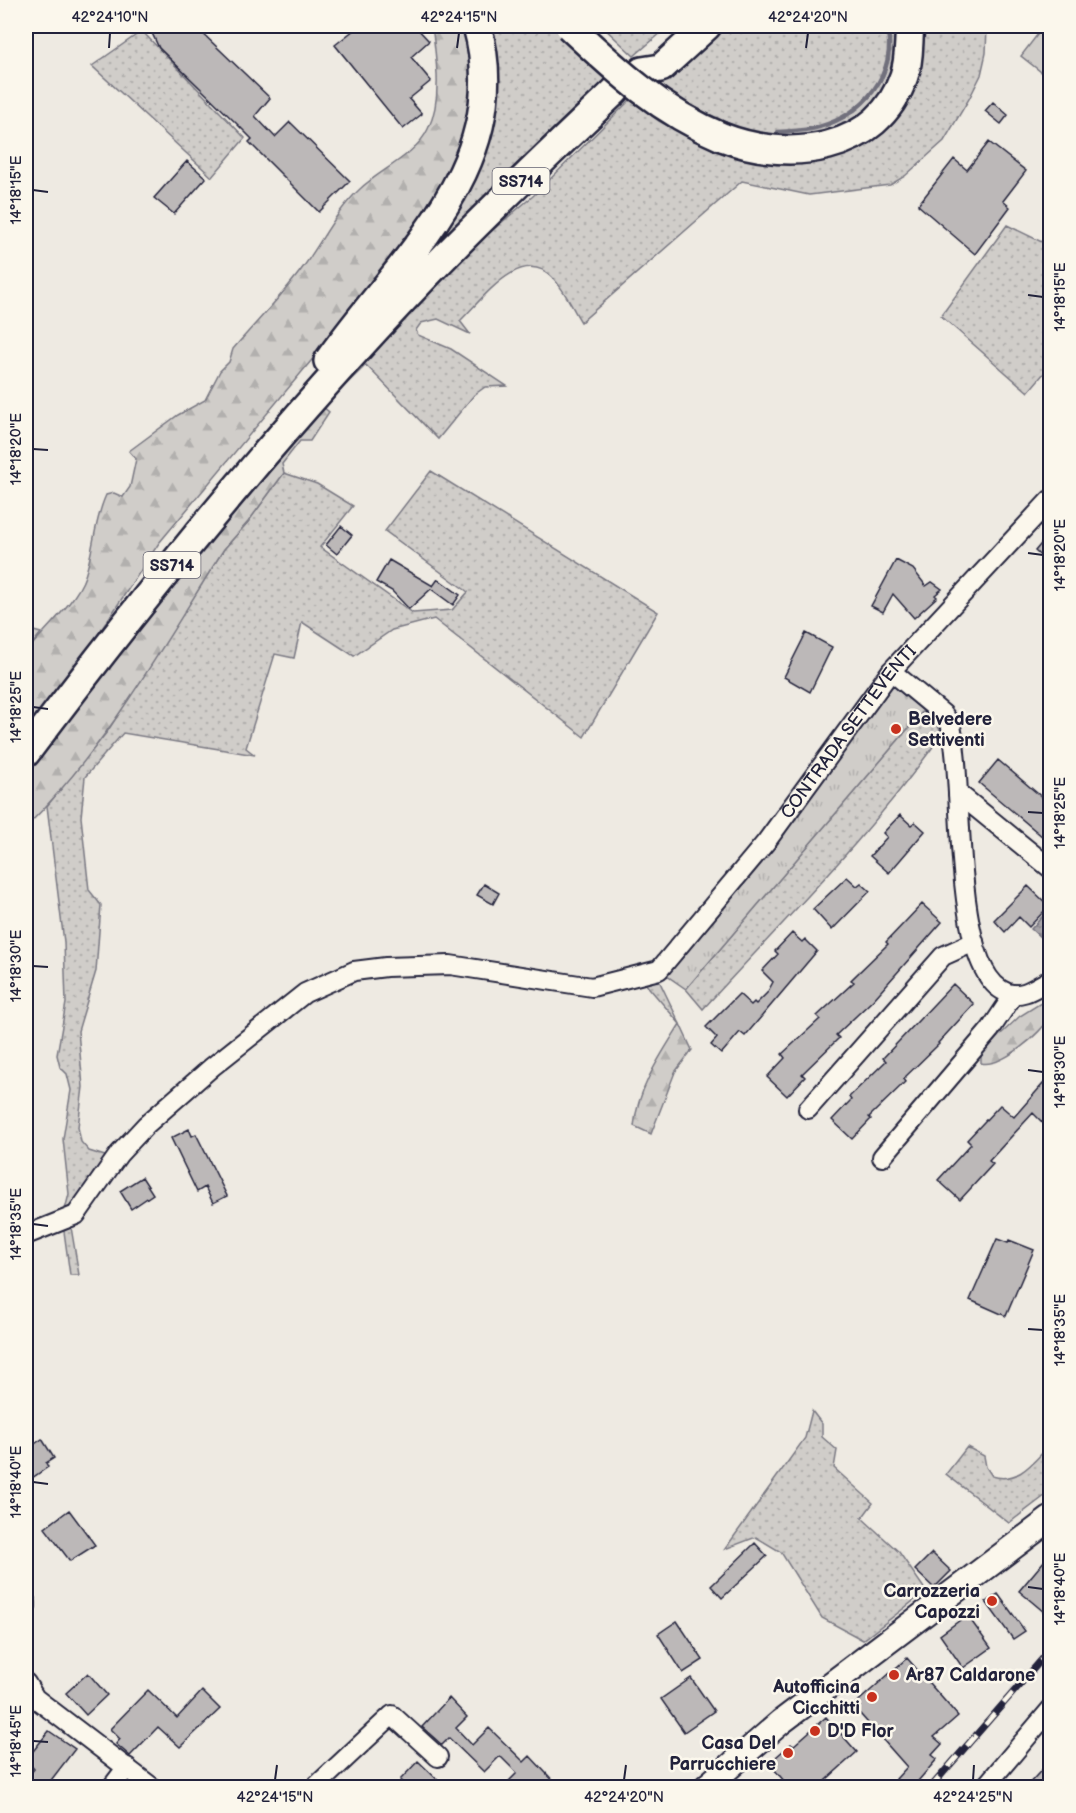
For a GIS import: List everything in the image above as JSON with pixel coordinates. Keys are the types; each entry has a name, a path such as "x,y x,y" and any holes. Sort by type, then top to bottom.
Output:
{"highway":[{"path":"263,454 351,328 442,212 459,183 473,148 481,112 484,82 477,26"},
{"path":"569,26 651,98 682,119 722,137 761,149 797,151 825,147 852,136 868,125 892,101 905,74 910,49 908,29"},
{"path":"687,26 641,69 661,68 707,26"},
{"name":"SS714","path":"26,753 160,579 263,454 421,280 615,91"}],"main road":[{"path":"705,1788 781,1722 1050,1519"}],"street":[{"name":"CONTRADA SETTEVENTI","path":"26,1235 76,1215 119,1154 146,1125 212,1067 306,993 354,971 386,967 450,965 592,987 656,970 766,842 891,671 1050,500"},
{"path":"891,671 943,714 950,723 958,793 963,887 974,942 989,979 996,987 1014,994 1031,991 1050,980"},
{"path":"958,793 1050,868"},
{"path":"808,1109 943,956 974,942"},
{"path":"882,1157 990,1030 1014,994"},
{"path":"26,1683 35,1698 153,1788"},
{"path":"984,1788 1050,1710"},
{"path":"315,1788 392,1715 438,1757"},
{"path":"111,1788 127,1767"}],"green space":[{"path":"432,26 473,26 478,106 451,185 331,337 159,543 85,654 26,734 26,652 81,586 106,495 114,493 123,497 130,487 136,459 129,451 178,415 205,400 220,371 229,362 233,349 296,277 351,198 368,182 415,147 422,138 428,129 436,105 436,64"},
{"path":"488,26 551,26 608,80 522,161 418,269"},
{"path":"602,26 669,26 634,56"},
{"path":"722,26 894,26 896,47 893,67 874,103 841,128 821,136 800,139 776,138 735,131 736,127 686,103 656,83"},
{"path":"922,26 987,26 986,53 981,75 944,141 905,176 890,185 809,195 742,181 581,322 553,278 541,269 528,267 515,271 503,279 460,321 470,334 438,319 421,323 416,330 418,335 451,349 507,386 485,387 474,395 438,439 366,365 323,407 362,359 464,254 533,196 630,100 659,121 716,151 719,146 872,139 896,116 912,89 921,59"},
{"path":"1044,26 1050,26 1050,79 1021,56"},
{"path":"142,31 245,138 212,177 92,66"},
{"path":"1007,225 1050,246 1050,366 1028,392 941,316"},
{"path":"323,407 329,412 310,441 300,441 282,464 284,473 248,522 224,549 156,658 108,729 83,763 26,827 26,771 163,594"},
{"path":"431,471 658,612 584,737 434,619 392,630 354,656 302,622 294,658 275,654 246,748 255,755 123,733 85,777 81,817 89,890 101,905 96,971 78,1031 83,1087 78,1127 81,1142 89,1151 108,1157 82,1199 65,1210 69,1194 63,1139 71,1090 67,1074 60,1067 57,1055 66,1003 64,942 47,806 107,732 224,549 248,522 284,473 317,484 353,506 320,547 413,613 452,610 468,592 385,531"},
{"path":"26,629 41,633 26,652"},
{"path":"891,684 923,711 686,989 663,973"},
{"path":"923,711 936,723 942,734 915,771 827,875 703,1009 686,989"},
{"path":"655,972 680,1024 638,975"},
{"path":"1044,1001 1050,1002 1050,1016 1039,1032 1009,1055 989,1063 981,1063 981,1054 985,1049 1020,1016"},
{"path":"680,1024 692,1050 675,1072 651,1134 634,1126 636,1112 651,1073"},
{"path":"70,1221 79,1275 70,1275 63,1224"},
{"path":"812,1411 822,1424 822,1437 837,1450 834,1468 873,1503 862,1518 899,1552 926,1591 863,1640 822,1618 781,1552 756,1537 725,1549 805,1438"},
{"path":"1050,1445 1050,1492 1009,1523 946,1474 967,1447 984,1456 986,1467 992,1476 1002,1478 1025,1470"}],"shaded area":[{"path":"1050,908 1050,928 1041,938 1031,929"}],"building":[{"path":"167,26 195,26 270,98 255,116 275,137 290,122 350,181 319,212 249,142 252,139 159,48 152,33"},
{"path":"359,26 415,26 429,41 411,57 431,81 409,99 422,114 403,129 335,45"},
{"path":"993,102 1008,115 1001,124 985,111"},
{"path":"989,142 1026,171 1003,201 1010,207 975,254 918,205 954,159 967,170"},
{"path":"187,161 206,178 174,214 154,198"},
{"path":"341,526 352,535 337,554 326,545"},
{"path":"1050,533 1050,565 1035,551"},
{"path":"389,560 433,586 438,579 460,595 453,605 431,589 409,609 392,591 376,582"},
{"path":"896,560 913,569 926,586 932,582 942,589 935,595 937,597 914,618 893,594 883,612 871,606"},
{"path":"806,633 832,647 810,692 784,677"},
{"path":"998,760 1050,804 1050,843 979,783"},
{"path":"900,815 911,825 915,822 925,831 889,873 870,856 887,837 883,833"},
{"path":"847,877 857,886 861,883 870,891 832,930 813,909"},
{"path":"484,884 499,893 493,904 477,895"},
{"path":"1028,886 1049,906 1029,927 1019,917 1005,932 994,920"},
{"path":"922,904 942,922 873,1000 836,1035 839,1038 802,1074 805,1077 787,1096 767,1077 785,1058 782,1054 820,1019 817,1016 854,982 851,980 888,944 886,942"},
{"path":"792,933 802,942 805,939 817,951 745,1036 740,1032 721,1054 711,1045 717,1038 706,1027 739,994 751,1005 754,1002 756,1004 767,993 773,982 762,971 778,954 775,951"},
{"path":"953,984 974,1004 939,1044 903,1079 905,1082 869,1117 871,1119 852,1139 832,1120 851,1100 849,1097 886,1061 883,1058"},
{"path":"1050,1076 1050,1130 1033,1113 989,1161 993,1164 960,1200 938,1180 971,1144 967,1140 1000,1105 1014,1117"},
{"path":"189,1129 192,1136 196,1134 227,1196 213,1203 205,1187 197,1192 171,1138"},
{"path":"142,1177 153,1194 131,1209 120,1191"},
{"path":"997,1239 1008,1243 1009,1240 1034,1250 1006,1316 970,1300"},
{"path":"42,1439 54,1458 46,1463 48,1467 26,1482 26,1450"},
{"path":"69,1510 95,1545 70,1561 45,1528"},
{"path":"755,1543 767,1556 722,1598 711,1586"},
{"path":"932,1553 951,1571 934,1588 915,1570"},
{"path":"1050,1554 1050,1605 1044,1612 1019,1591"},
{"path":"998,1594 1025,1631 1013,1639 986,1602"},
{"path":"967,1615 991,1648 963,1668 940,1635"},
{"path":"677,1621 703,1660 683,1673 658,1634"},
{"path":"907,1658 958,1716 934,1737 942,1744 932,1755 937,1759 912,1788 906,1788 896,1779 907,1767 853,1706"},
{"path":"88,1673 107,1695 86,1715 66,1693"},
{"path":"691,1678 714,1711 684,1732 661,1699"},
{"path":"148,1690 177,1718 202,1691 220,1709 180,1747 158,1727 130,1756 116,1744 120,1739 110,1729"},
{"path":"449,1698 467,1717 456,1728 472,1745 489,1728 524,1762 530,1756 560,1788 502,1788 517,1773 500,1756 484,1772 449,1738 442,1745 422,1727"},
{"path":"826,1717 857,1752 817,1788 790,1788 769,1763 791,1744 793,1746"},
{"path":"49,1731 75,1749 45,1788 26,1788 26,1779 34,1769 26,1760"},
{"path":"418,1761 446,1788 407,1788 400,1780"},
{"path":"1050,1761 1050,1788 1025,1788"}],"waterway":[{"path":"778,132 819,127 835,121 863,102 874,90 882,76 889,44 887,26"}],"railway":[{"path":"930,1788 1050,1650"}],"place":[{"name":"Belvedere Settiventi","path":"896,729"},
{"name":"Carrozzeria Capozzi","path":"992,1601"},
{"name":"Ar87 Caldarone","path":"894,1675"},
{"name":"Autofficina Cicchitti","path":"872,1697"},
{"name":"D'D Flor","path":"815,1731"},
{"name":"Casa Del Parrucchiere","path":"788,1753"}]}
